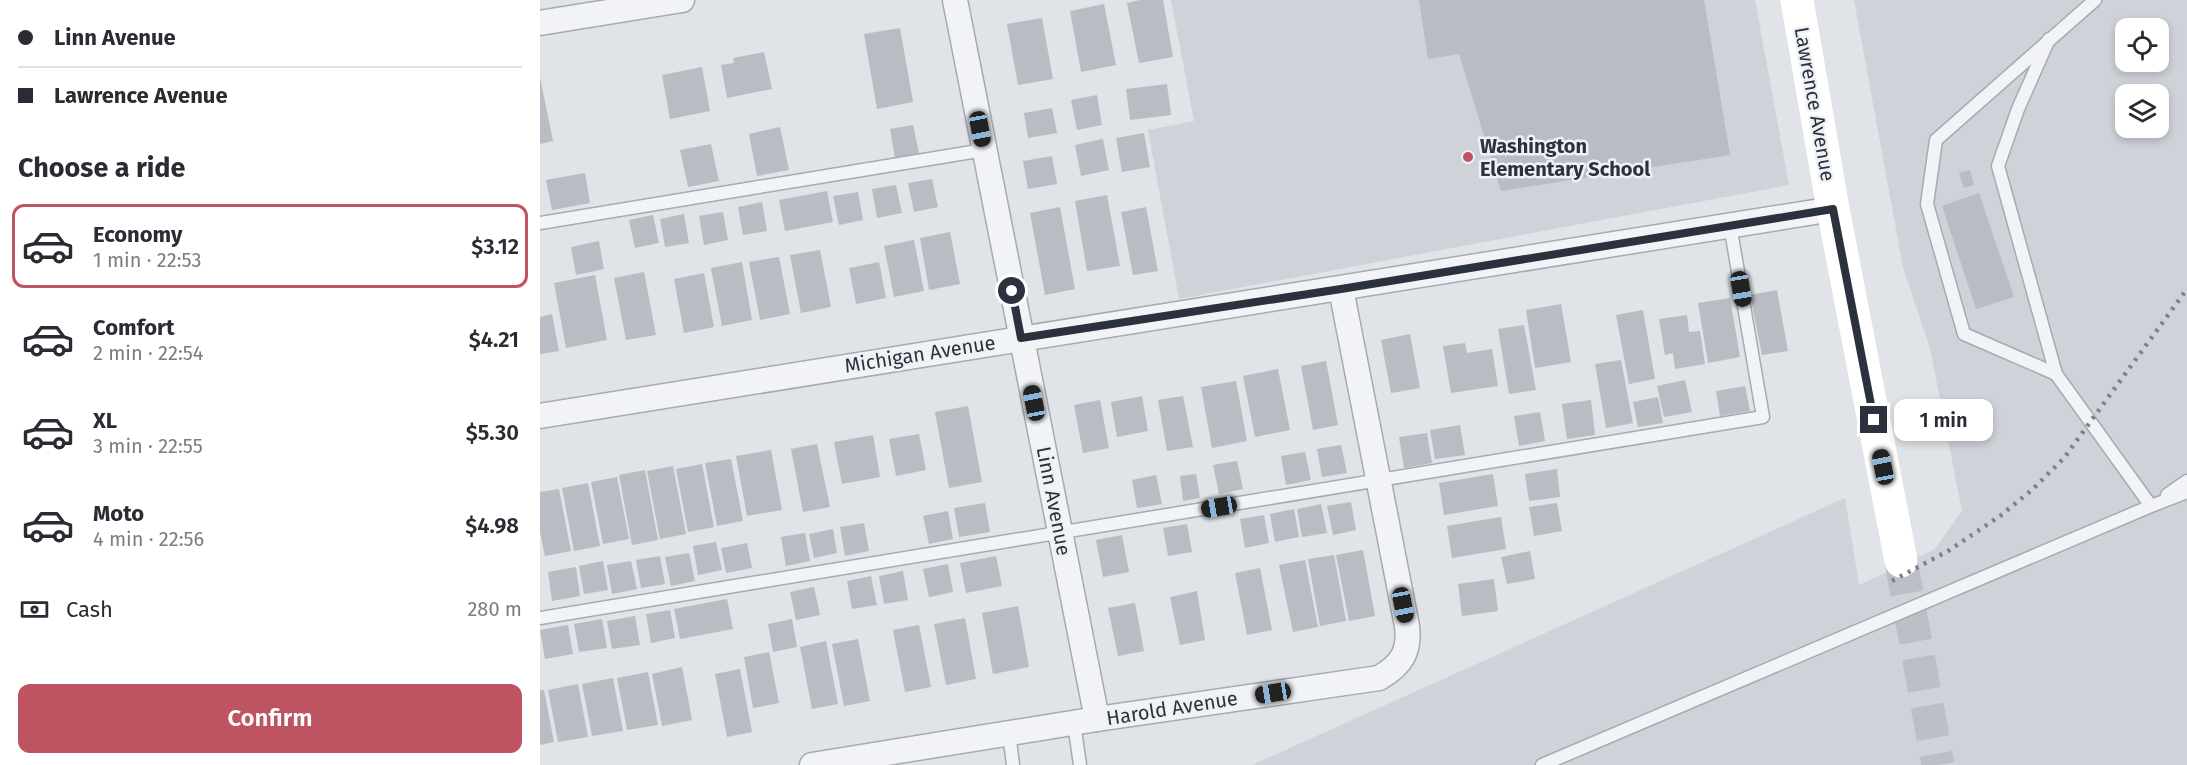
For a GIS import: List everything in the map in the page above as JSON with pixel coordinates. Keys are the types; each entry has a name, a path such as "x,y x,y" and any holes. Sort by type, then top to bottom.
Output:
{"main road":[{"name":"Lawrence Avenue","path":"1797,0 1833,209 1901,561"}],"street":[{"path":"540,23 682,0"},
{"name":"Linn Avenue","path":"955,0 1060,534 1085,721"},
{"name":"Michigan Avenue","path":"540,416 1833,209"},
{"name":"Harold Avenue","path":"812,765 1085,721 1379,678 1392,670 1402,658 1409,643 1407,626 1341,289"}],"lane":[{"path":"2056,374 1964,334 1928,204 1936,140 2095,0"},
{"path":"2049,39 2018,109 1998,166 2056,374 2151,506"},
{"path":"540,223 984,150"},
{"path":"540,618 1763,417 1730,225"},
{"path":"2151,506 2187,481"},
{"path":"1542,765 2187,492"},
{"path":"1080,765 1085,721"},
{"path":"1008,733 1013,765"}],"shaded area":[{"name":"Washington Elementary School","path":"1171,0 1755,0 1789,185 1179,299 1148,130 1194,121"},
{"path":"1854,0 2187,0 2187,765 1252,765 1845,498 1859,585 1935,549 1962,511 1930,348 1903,267"}],"building":[{"path":"1140,0 1163,0 1173,57 1139,63 1127,3"},
{"path":"1419,0 1704,0 1730,155 1501,191 1459,54 1428,59"},
{"path":"1104,4 1116,65 1081,72 1070,11"},
{"path":"1042,18 1053,79 1018,85 1007,24"},
{"path":"900,28 913,102 877,109 864,34"},
{"path":"764,52 772,89 727,98 721,65 734,63 733,58"},
{"path":"702,67 710,111 670,119 662,75"},
{"path":"540,77 553,141 540,144"},
{"path":"1167,84 1171,115 1130,120 1126,89"},
{"path":"1097,95 1102,125 1077,130 1071,100"},
{"path":"1052,108 1057,133 1028,138 1024,113"},
{"path":"913,125 919,153 895,158 890,129"},
{"path":"780,127 789,170 757,176 749,134"},
{"path":"1144,133 1150,167 1122,172 1116,138"},
{"path":"1103,139 1109,170 1081,176 1075,145"},
{"path":"711,144 719,181 688,187 680,150"},
{"path":"1052,156 1057,184 1028,189 1023,161"},
{"path":"1970,170 1974,185 1964,188 1959,173"},
{"path":"585,173 590,203 552,210 546,180"},
{"path":"932,179 938,207 914,212 908,183"},
{"path":"896,185 902,213 877,218 872,189"},
{"path":"827,191 833,222 785,231 779,200"},
{"path":"858,192 863,220 839,225 833,196"},
{"path":"1979,193 2014,297 1976,309 1942,206"},
{"path":"1107,195 1120,266 1087,271 1075,201"},
{"path":"762,202 767,231 743,235 738,207"},
{"path":"1060,207 1075,289 1045,295 1030,213"},
{"path":"1146,207 1158,271 1133,275 1121,212"},
{"path":"723,212 728,240 704,245 699,216"},
{"path":"684,214 689,243 665,247 660,219"},
{"path":"653,215 659,243 635,248 629,220"},
{"path":"950,232 960,284 929,290 920,238"},
{"path":"914,240 924,291 894,297 884,246"},
{"path":"599,241 604,269 576,275 571,247"},
{"path":"820,250 831,307 801,313 790,255"},
{"path":"779,257 790,314 760,320 749,262"},
{"path":"742,262 752,320 722,326 711,268"},
{"path":"879,262 886,298 856,304 849,268"},
{"path":"644,272 656,335 626,340 614,278"},
{"path":"704,273 714,327 684,333 674,279"},
{"path":"595,275 607,340 566,348 554,283"},
{"path":"1777,290 1788,351 1762,355 1750,295"},
{"path":"1730,298 1740,357 1708,363 1698,303"},
{"path":"1561,304 1571,362 1535,368 1526,310"},
{"path":"1643,310 1655,379 1629,384 1616,315"},
{"path":"552,314 559,351 540,354 540,317"},
{"path":"1687,315 1689,332 1700,331 1705,364 1675,369 1673,353 1665,355 1659,319"},
{"path":"1524,325 1536,390 1509,394 1498,329"},
{"path":"1410,334 1420,388 1391,393 1381,340"},
{"path":"1465,343 1467,353 1492,349 1498,386 1451,393 1443,346"},
{"path":"1621,360 1633,423 1606,428 1595,364"},
{"path":"1326,361 1338,425 1313,430 1301,366"},
{"path":"1278,369 1290,430 1255,437 1243,376"},
{"path":"1685,380 1692,412 1664,417 1657,386"},
{"path":"1236,381 1247,441 1212,448 1201,387"},
{"path":"1745,386 1750,411 1720,416 1716,391"},
{"path":"1142,396 1148,431 1117,437 1111,402"},
{"path":"1183,396 1193,447 1167,451 1158,400"},
{"path":"1658,397 1663,423 1638,427 1633,402"},
{"path":"1100,400 1109,448 1083,453 1074,405"},
{"path":"1591,400 1595,435 1567,439 1562,404"},
{"path":"968,406 982,482 949,488 935,412"},
{"path":"1540,412 1545,441 1519,446 1514,416"},
{"path":"1460,425 1465,455 1435,459 1430,430"},
{"path":"1427,433 1432,463 1404,468 1399,437"},
{"path":"919,434 926,470 896,476 889,439"},
{"path":"873,435 880,477 842,484 834,442"},
{"path":"817,444 830,507 803,512 791,449"},
{"path":"1341,445 1347,473 1322,477 1317,449"},
{"path":"771,450 782,510 747,516 736,456"},
{"path":"1305,452 1311,480 1286,485 1281,456"},
{"path":"731,459 743,521 717,526 705,463"},
{"path":"1237,461 1243,489 1219,494 1213,465"},
{"path":"702,464 714,527 688,532 676,469"},
{"path":"673,466 686,534 660,539 647,471"},
{"path":"1557,469 1560,497 1529,501 1525,474"},
{"path":"645,470 658,540 632,545 619,475"},
{"path":"1196,474 1200,498 1183,501 1180,476"},
{"path":"1493,474 1498,506 1444,515 1439,483"},
{"path":"1156,475 1162,504 1137,508 1132,480"},
{"path":"617,477 629,539 603,544 591,482"},
{"path":"588,483 600,546 574,551 562,488"},
{"path":"559,489 571,551 545,556 540,532 540,492"},
{"path":"1351,502 1356,530 1333,535 1327,506"},
{"path":"985,503 990,532 959,537 954,508"},
{"path":"1557,503 1562,531 1534,536 1529,507"},
{"path":"1321,504 1327,533 1302,537 1297,509"},
{"path":"1294,509 1299,537 1275,542 1270,514"},
{"path":"948,511 953,539 929,544 923,516"},
{"path":"1264,515 1269,543 1245,548 1240,519"},
{"path":"1501,517 1506,549 1452,558 1447,526"},
{"path":"864,523 869,551 845,556 840,527"},
{"path":"1187,524 1192,552 1168,556 1163,528"},
{"path":"833,529 837,553 814,558 809,534"},
{"path":"805,533 810,561 786,566 781,537"},
{"path":"1122,535 1129,572 1103,577 1096,540"},
{"path":"716,542 722,570 698,575 693,546"},
{"path":"747,543 752,568 726,573 721,548"},
{"path":"1363,550 1375,616 1349,621 1336,555"},
{"path":"1530,551 1535,579 1507,584 1501,557"},
{"path":"689,553 695,581 671,586 665,557"},
{"path":"1334,555 1346,621 1320,626 1308,559"},
{"path":"660,556 665,584 641,588 636,560"},
{"path":"996,556 1002,586 966,593 960,563"},
{"path":"1305,560 1318,627 1293,632 1279,565"},
{"path":"603,561 608,590 584,594 579,566"},
{"path":"631,561 637,589 612,594 607,565"},
{"path":"948,564 953,592 929,597 923,569"},
{"path":"576,567 580,596 552,601 548,572"},
{"path":"1260,568 1272,630 1247,635 1235,573"},
{"path":"903,571 908,600 884,604 879,576"},
{"path":"871,576 877,605 852,609 847,581"},
{"path":"1494,579 1498,611 1462,616 1458,584"},
{"path":"814,587 820,615 796,620 790,592"},
{"path":"1197,591 1205,640 1180,645 1170,597"},
{"path":"727,599 733,629 680,639 674,609"},
{"path":"1135,603 1144,651 1118,656 1108,608"},
{"path":"1018,606 1029,667 993,674 982,613"},
{"path":"670,610 675,638 651,643 646,614"},
{"path":"635,616 640,645 612,649 607,621"},
{"path":"965,618 976,679 946,685 934,624"},
{"path":"602,619 607,648 579,652 574,624"},
{"path":"792,619 797,647 773,652 768,624"},
{"path":"568,625 573,654 545,659 540,630"},
{"path":"919,625 931,687 905,692 893,630"},
{"path":"858,639 870,701 844,706 832,644"},
{"path":"826,641 838,704 812,709 800,647"},
{"path":"769,652 779,703 753,708 744,657"},
{"path":"682,667 692,720 662,726 652,674"},
{"path":"740,669 752,732 727,737 715,674"},
{"path":"648,672 658,725 627,730 617,678"},
{"path":"613,678 623,731 592,736 582,684"},
{"path":"578,684 588,737 558,742 548,690"},
{"path":"540,690 544,690 554,742 540,745"}],"tunnel":[{"path":"1901,561 1938,765"}],"railway":[{"path":"1892,581 1948,551 2000,516 2033,489 2064,458 2187,289"}],"place":[{"name":"Washington Elementary School","path":"1468,157"}],"route":[{"path":"1012,291 1021,338 1341,289 1833,209 1874,420"}]}
